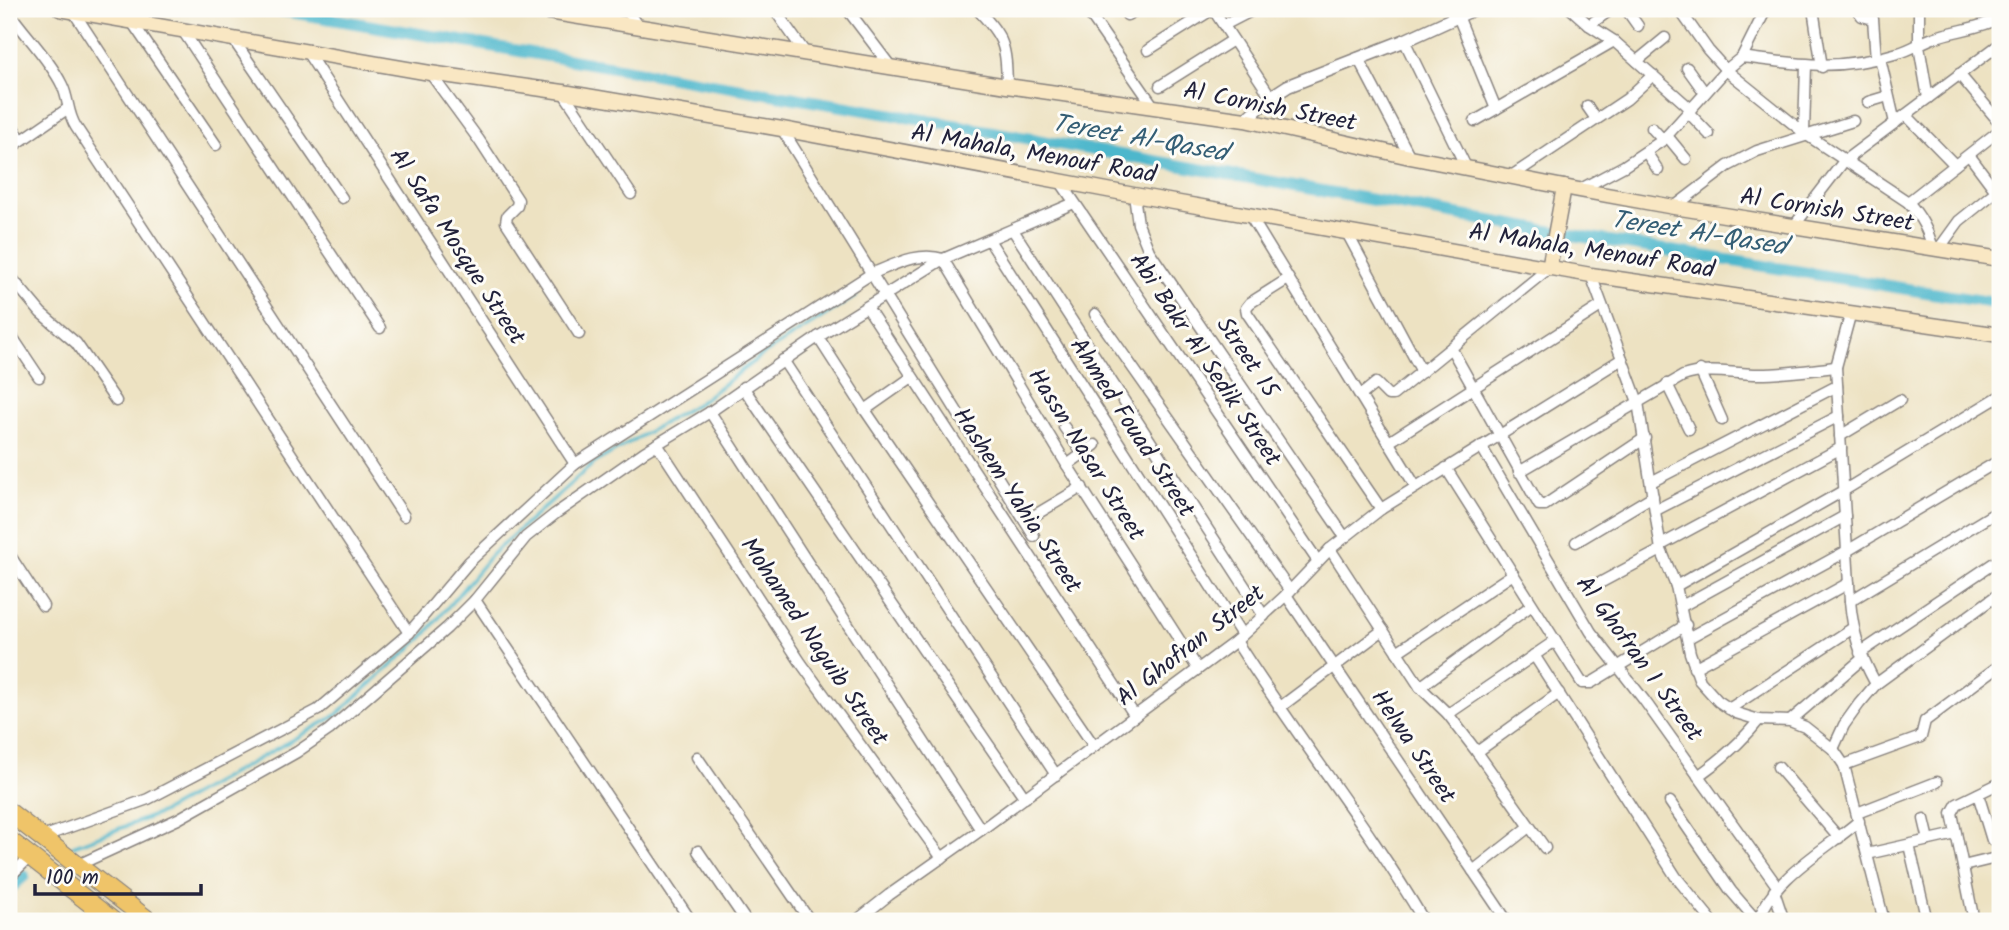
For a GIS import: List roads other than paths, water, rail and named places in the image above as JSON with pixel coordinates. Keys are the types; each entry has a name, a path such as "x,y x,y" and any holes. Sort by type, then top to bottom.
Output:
{"highway":[{"path":"9,812 149,921"},
{"path":"9,840 113,921"}],"main road":[{"name":"Al Cornish Street","path":"530,9 1007,86 1245,120 1467,169 1579,190 2000,259"},
{"name":"Al Mahala, Menouf Road","path":"67,10 429,73 563,92 782,129 1134,195 1550,262 1591,275 2000,335"},
{"path":"1550,262 1564,187"}],"street":[{"path":"626,9 639,28"},
{"path":"774,9 806,54"},
{"path":"847,9 891,67"},
{"path":"977,9 993,26 1003,43 1007,86"},
{"path":"1086,9 1154,107"},
{"path":"1127,15 1138,9"},
{"path":"1148,50 1213,9 1271,96"},
{"path":"1224,25 1255,9"},
{"path":"1245,120 1271,96 1296,82 1404,40 1452,15 1474,9"},
{"path":"1571,9 1653,75 1709,134"},
{"path":"1588,24 1612,9"},
{"path":"1626,9 1638,26"},
{"path":"1679,9 1726,70 1806,134 1908,202 1920,215 1935,250"},
{"path":"1579,190 1646,152 1665,138 1726,70 1742,57 1766,9"},
{"path":"1813,9 1822,67"},
{"path":"1857,9 1863,17 1873,19 1878,59 1895,123"},
{"path":"1919,9 1919,46 1928,98"},
{"path":"1742,57 1822,67 1878,59 1919,46 1934,37 1998,20 1991,9"},
{"path":"67,10 404,516"},
{"path":"9,12 61,83 66,94 67,108 76,127 409,633"},
{"path":"1452,15 1496,109"},
{"path":"131,22 216,145"},
{"path":"183,31 380,328"},
{"path":"1637,61 1665,38"},
{"path":"233,39 342,198"},
{"path":"1160,86 1233,40"},
{"path":"1404,40 1467,169"},
{"path":"1475,121 1614,41"},
{"path":"1794,226 1844,161 2000,44"},
{"name":"Al Safa Mosque Street","path":"307,52 575,464"},
{"path":"1358,58 1410,157"},
{"path":"1806,65 1806,134"},
{"path":"1687,68 1705,93"},
{"path":"429,73 479,140 518,200 506,222 579,334"},
{"path":"1959,74 2000,122"},
{"path":"1510,177 1627,99 1653,75"},
{"path":"563,92 631,194"},
{"path":"1868,102 1888,96"},
{"path":"1587,106 1596,119"},
{"path":"9,149 67,108"},
{"path":"1906,115 1955,165"},
{"path":"9,121 21,140"},
{"path":"1674,207 1742,158 1806,134 1853,121"},
{"path":"1652,128 1686,159"},
{"path":"782,129 1034,536"},
{"path":"1908,202 1998,136"},
{"path":"1646,152 1658,170"},
{"path":"1935,250 1959,221 1998,189 1969,155"},
{"name":"Abi Bakr Al Sedik Street","path":"1060,181 1317,560"},
{"name":"Street 15","path":"1134,195 1138,224 1149,251 1344,536"},
{"path":"78,865 178,819 297,752 359,706 418,655 475,600 526,537 555,514 657,444 710,412 783,360 943,259 1074,203"},
{"path":"1249,214 1416,487"},
{"path":"1013,230 1264,616"},
{"path":"1346,231 1422,372"},
{"name":"Ahmed Fouad Street","path":"989,240 1239,638 1279,708 1405,888 1424,921"},
{"path":"42,837 148,799 318,709 409,633 469,562 575,464 871,274 913,258 933,256 943,259"},
{"name":"Hassn Nasar Street","path":"943,259 1067,465 1198,669"},
{"path":"1360,396 1376,383 1392,396 1550,262"},
{"path":"9,275 41,313 76,343 116,401"},
{"path":"1591,275 1638,402 1661,548 1682,606 1694,668 1708,692 1729,709 1759,720 1790,721 1805,727 1833,749 1844,765 1884,921"},
{"path":"1288,279 1250,303 1246,308 1247,313 1381,509"},
{"path":"1389,442 1601,306"},
{"name":"Hashem Yahia Street","path":"867,307 1135,716"},
{"path":"1851,312 1836,367 1850,601 1853,628 1861,656 1876,684"},
{"name":"Helwa Street","path":"1095,314 1288,593 1334,666 1507,921"},
{"path":"9,332 39,377"},
{"path":"818,337 1094,746"},
{"path":"1451,348 1539,505 1545,505 1645,438"},
{"name":"Al Ghofran Street","path":"862,919 1239,638 1344,536 1381,509 1622,359"},
{"path":"783,360 1056,775"},
{"path":"1519,472 1667,384 1700,370 1761,374 1836,367"},
{"path":"1700,370 1722,420"},
{"path":"865,410 912,377"},
{"path":"1667,384 1689,429"},
{"path":"1651,482 1837,386"},
{"path":"743,387 1025,797"},
{"path":"1676,586 1843,491 2000,396"},
{"path":"1840,436 1900,400"},
{"path":"710,412 981,830"},
{"path":"1656,510 1839,416"},
{"path":"1064,427 1083,454"},
{"name":"Mohamed Naguib Street","path":"657,444 801,663 942,858"},
{"path":"1067,465 1095,445"},
{"name":"Al Ghofran 1 Street","path":"1481,446 1579,614 1698,776 1776,889 1784,921"},
{"path":"1596,585 1840,448"},
{"path":"1688,638 1847,551 2000,460"},
{"path":"1446,468 1580,681 1588,684 1686,625"},
{"path":"1025,522 1082,487"},
{"path":"1576,542 1653,496"},
{"path":"1850,601 2000,510"},
{"path":"1682,606 1845,516"},
{"path":"1330,549 1420,687 1448,714 1545,848"},
{"path":"9,554 43,606"},
{"path":"1790,721 1861,656 2000,559"},
{"path":"1397,652 1513,575"},
{"path":"1694,668 1849,583"},
{"path":"1833,749 1844,725 1876,684 2000,593"},
{"path":"475,600 691,921"},
{"path":"1420,687 1532,605"},
{"path":"1729,709 1853,628"},
{"path":"1279,708 1383,630"},
{"path":"1448,714 1555,641"},
{"path":"1534,655 1682,885 1712,921"},
{"path":"1844,765 1921,737 1925,721 2000,665"},
{"path":"1477,752 1559,694"},
{"path":"1698,776 1723,759 1759,720"},
{"path":"697,757 810,921"},
{"path":"1778,767 1839,838"},
{"path":"1670,802 1731,891 1758,921 1776,889 1839,838 1858,817 1937,782"},
{"path":"1974,921 1952,813 1957,804 1999,786"},
{"path":"1978,794 1992,840"},
{"path":"1924,819 1929,840"},
{"path":"1473,871 1529,827"},
{"path":"1867,854 1956,834"},
{"path":"1909,845 1927,921"},
{"path":"698,851 746,921"},
{"path":"9,877 30,857"},
{"path":"1963,866 2000,858"}],"waterway":[{"name":"Tereet Al-Qased","path":"273,9 959,126 1535,229 2000,304"},
{"path":"73,846 161,813 335,716 423,637 492,554 594,463 700,402 762,355 856,296"},
{"path":"9,889 24,876"}]}
